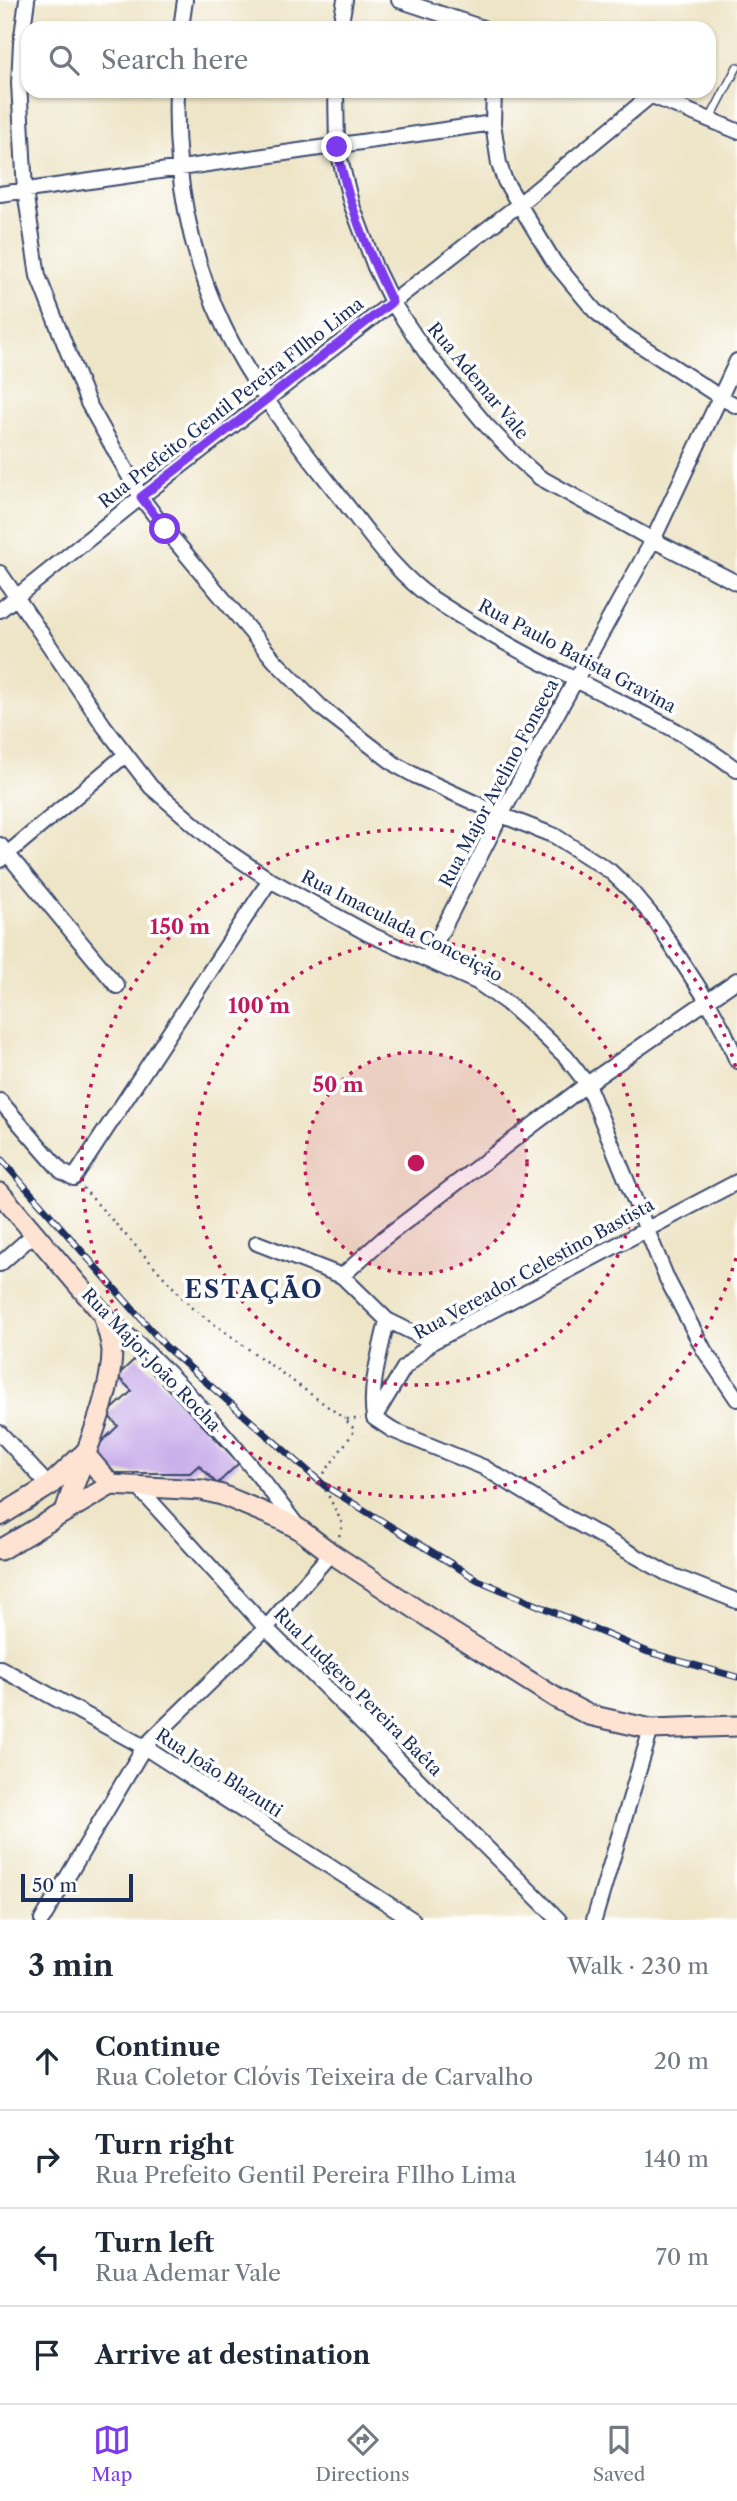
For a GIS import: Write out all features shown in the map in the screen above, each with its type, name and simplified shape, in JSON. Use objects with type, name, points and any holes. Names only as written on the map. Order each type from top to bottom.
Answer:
[{"type":"main road","name":"Rua Major João Rocha","points":[[0,1194],[103,1314]]},
{"type":"main road","points":[[65,1512],[103,1402],[109,1376],[112,1350],[103,1314]]},
{"type":"main road","points":[[0,1550],[111,1485],[84,1453]]},
{"type":"main road","points":[[23,1536],[3,1514],[49,1486],[84,1453]]},
{"type":"main road","name":"Rua Major João Rocha","points":[[49,1486],[111,1485],[202,1490],[240,1502],[299,1529],[436,1623],[576,1709],[603,1719],[650,1728],[737,1726]]},
{"type":"street","points":[[24,21],[27,0]]},
{"type":"street","points":[[182,21],[185,0]]},
{"type":"street","points":[[341,21],[345,0]]},
{"type":"street","points":[[399,0],[462,21]]},
{"type":"street","points":[[21,43],[19,83],[24,191],[38,276],[91,410],[141,497],[275,662],[323,709],[396,765],[501,815],[555,836],[610,871],[653,917],[708,1002],[737,1061]]},
{"type":"street","name":"Rua Paulo Batista Gravina","points":[[177,98],[179,170],[189,224],[207,286],[224,328],[267,401],[404,575],[433,599],[576,681],[655,718],[714,752],[737,770]]},
{"type":"street","name":"Rua Ademar Vale","points":[[336,98],[337,147],[351,203],[375,267],[392,302],[426,354],[522,463],[562,491],[737,583]]},
{"type":"street","points":[[494,98],[493,123],[499,164],[505,181],[554,262],[596,311],[620,332],[737,406]]},
{"type":"street","name":"Rua Prefeito Gentil Pereira FIlho Lima","points":[[0,610],[141,497],[518,205],[639,98]]},
{"type":"street","points":[[657,98],[737,131]]},
{"type":"street","points":[[0,194],[493,123]]},
{"type":"street","name":"Rua Major Avelino Fonseca","points":[[427,960],[501,815],[653,540],[737,361]]},
{"type":"street","name":"Rua Imaculada Conceição","points":[[0,573],[125,755],[151,787],[218,845],[270,880],[369,933],[477,982],[507,1003],[566,1057],[587,1084],[681,1308],[704,1350],[736,1396]]},
{"type":"street","points":[[117,986],[3,853],[125,755]]},
{"type":"street","points":[[0,1101],[61,1171],[74,1178],[270,880]]},
{"type":"street","points":[[342,1276],[384,1238],[587,1084],[737,980]]},
{"type":"street","name":"Rua Vereador Celestino Bastista","points":[[374,1418],[404,1368],[432,1342],[737,1182]]},
{"type":"street","points":[[0,1264],[34,1234]]},
{"type":"street","points":[[257,1243],[342,1276],[387,1320],[432,1342]]},
{"type":"street","name":"Rua Major João Rocha","points":[[103,1314],[125,1331],[210,1419],[299,1529]]},
{"type":"street","points":[[387,1320],[373,1406],[374,1418],[392,1430],[483,1467],[666,1573],[737,1601]]},
{"type":"street","points":[[0,1433],[49,1486]]},
{"type":"street","name":"Rua Ludgero Pereira Baêta","points":[[137,1486],[266,1628],[559,1920]]},
{"type":"street","points":[[42,1920],[144,1747],[266,1628],[331,1553]]},
{"type":"street","name":"Rua João Blazutti","points":[[0,1668],[144,1747],[413,1920]]},
{"type":"street","points":[[594,1920],[650,1728]]},
{"type":"lane","points":[[710,120],[737,67]]},
{"type":"path","points":[[74,1178],[192,1308],[345,1419],[355,1430],[320,1479],[343,1525],[331,1553]]},
{"type":"path","points":[[345,1419],[374,1418]]},
{"type":"building","points":[[137,1357],[239,1463],[217,1484],[199,1465],[190,1473],[111,1473],[91,1452],[118,1426],[107,1414],[132,1391],[117,1376]]},
{"type":"railway","points":[[0,1158],[166,1347],[325,1486],[478,1580],[648,1652],[737,1677]]},
{"type":"district","name":"ESTAÇÃO","points":[[254,1290]]},
{"type":"route","points":[[165,529],[141,497],[392,302],[375,267],[351,203],[342,176],[337,147]]}]
